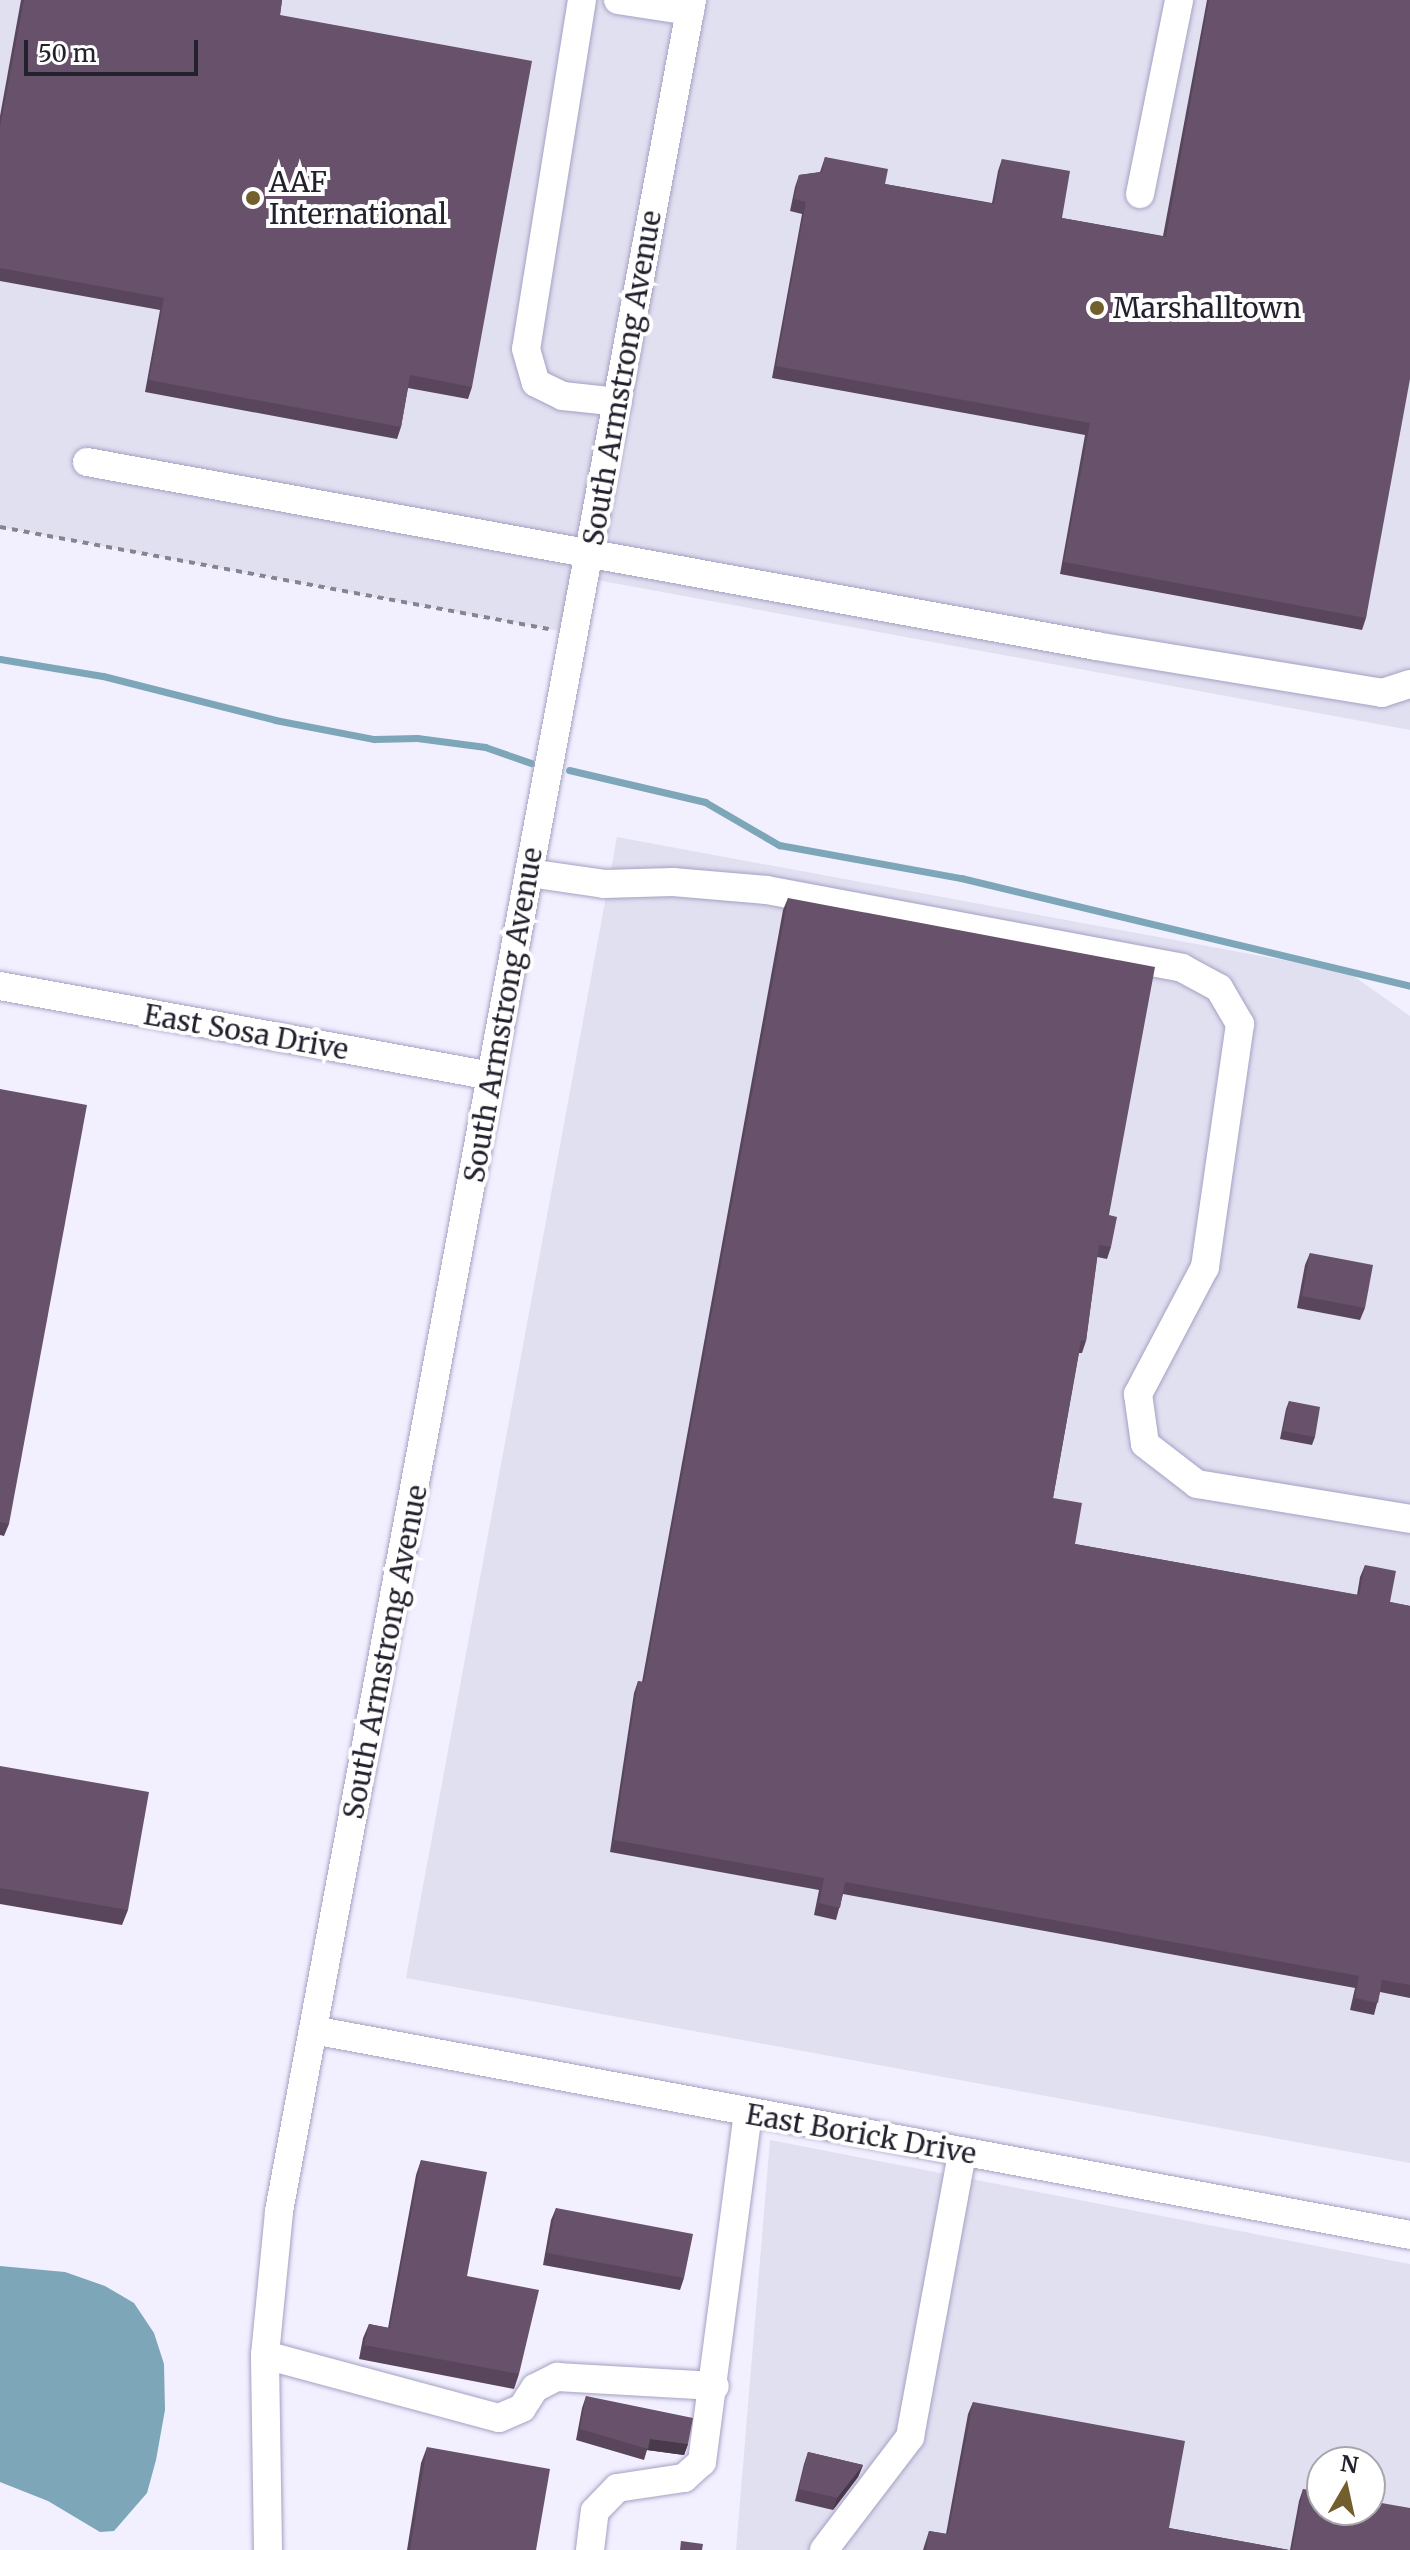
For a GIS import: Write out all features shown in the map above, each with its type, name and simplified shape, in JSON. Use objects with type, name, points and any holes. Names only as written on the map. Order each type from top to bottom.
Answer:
[{"type":"street","points":[[582,0],[526,349],[536,383],[563,396],[618,402]]},
{"type":"street","points":[[618,0],[691,5]]},
{"type":"street","points":[[1140,194],[1179,0]]},
{"type":"street","name":"South Armstrong Avenue","points":[[268,2550],[265,2355],[279,2211],[691,5]]},
{"type":"street","points":[[87,462],[589,557],[1382,693],[1410,684]]},
{"type":"street","points":[[529,873],[604,884],[673,882],[767,890],[1182,968],[1219,988],[1240,1024],[1205,1267],[1138,1394],[1145,1444],[1197,1484],[1410,1519]]},
{"type":"street","name":"East Sosa Drive","points":[[0,986],[492,1076]]},
{"type":"street","name":"East Borick Drive","points":[[313,2030],[1410,2235]]},
{"type":"street","points":[[590,2550],[595,2511],[617,2488],[684,2478],[702,2462],[715,2386],[748,2113]]},
{"type":"street","points":[[824,2550],[910,2437],[962,2153]]},
{"type":"street","points":[[265,2355],[499,2418],[522,2408],[535,2388],[557,2377],[715,2386]]},
{"type":"path","points":[[0,527],[575,634]]},
{"type":"shaded area","points":[[0,0],[1410,0],[1410,730],[586,578],[575,634],[0,527]]},
{"type":"shaded area","points":[[617,837],[1348,972],[1410,1016],[1410,2163],[406,1978]]},
{"type":"shaded area","points":[[770,2140],[1410,2264],[1410,2550],[736,2550]]},
{"type":"water","points":[[0,2266],[65,2272],[105,2286],[134,2303],[154,2333],[164,2364],[165,2410],[156,2460],[147,2493],[114,2531],[100,2532],[48,2501],[0,2482]]},
{"type":"building","name":"AAF International","points":[[24,0],[282,0],[280,15],[532,61],[472,387],[410,375],[401,427],[149,380],[164,298],[0,268],[0,127]]},
{"type":"building","name":"Marshalltown","points":[[1209,0],[1410,0],[1410,379],[1366,618],[1064,562],[1090,423],[776,366],[806,202],[794,199],[799,175],[822,172],[825,157],[888,169],[885,184],[994,204],[1002,159],[1070,171],[1062,218],[1166,237]]},
{"type":"building","points":[[788,898],[1155,967],[1109,1215],[1117,1217],[1111,1247],[1099,1245],[1086,1341],[1081,1340],[1053,1498],[1082,1503],[1075,1544],[1359,1595],[1365,1565],[1396,1571],[1390,1602],[1410,1606],[1410,1985],[1382,1980],[1378,2003],[1355,1998],[1359,1976],[845,1882],[840,1908],[819,1903],[824,1878],[614,1840],[638,1681],[644,1682]]},
{"type":"building","points":[[0,1089],[87,1105],[9,1524],[0,1522]]},
{"type":"building","points":[[1310,1253],[1373,1265],[1365,1308],[1302,1296]]},
{"type":"building","points":[[1289,1401],[1320,1407],[1315,1437],[1283,1431]]},
{"type":"building","points":[[0,1766],[149,1792],[128,1910],[0,1888]]},
{"type":"building","points":[[421,2160],[487,2172],[467,2276],[539,2290],[519,2374],[364,2345],[369,2324],[390,2328]]},
{"type":"building","points":[[556,2208],[693,2234],[684,2278],[547,2253]]},
{"type":"building","points":[[586,2396],[693,2418],[688,2444],[650,2439],[648,2449],[580,2429]]},
{"type":"building","points":[[973,2402],[1185,2441],[1169,2528],[1289,2550],[926,2550],[929,2531],[948,2534]]},
{"type":"building","points":[[427,2447],[550,2469],[536,2550],[410,2550]]},
{"type":"building","points":[[808,2452],[863,2465],[837,2498],[799,2489]]},
{"type":"building","points":[[1303,2489],[1306,2489],[1306,2526],[1386,2526],[1386,2504],[1410,2508],[1410,2550],[1292,2550]]},
{"type":"building","points":[[681,2541],[703,2544],[702,2550],[680,2550]]},
{"type":"waterway","points":[[0,659],[103,676],[275,720],[374,739],[417,738],[485,747],[531,763]]},
{"type":"waterway","points":[[569,770],[705,802],[779,845],[961,878],[1410,986]]},
{"type":"place","name":"AAF International","points":[[253,198]]},
{"type":"place","name":"Marshalltown","points":[[1097,308]]}]
